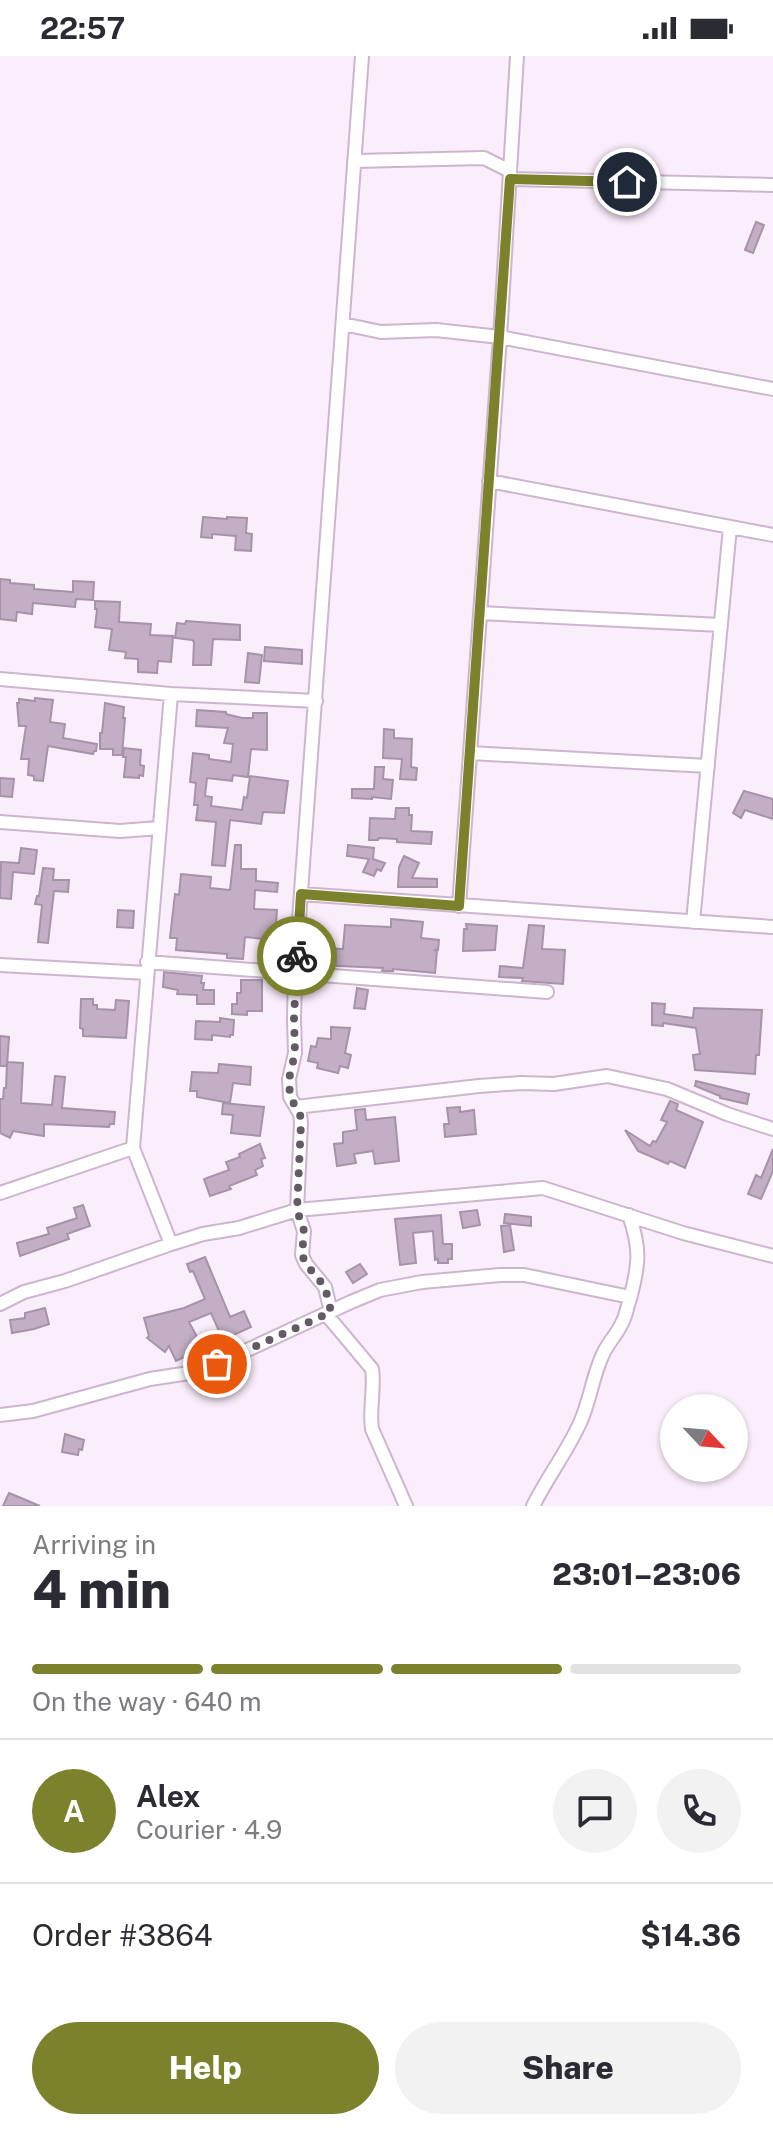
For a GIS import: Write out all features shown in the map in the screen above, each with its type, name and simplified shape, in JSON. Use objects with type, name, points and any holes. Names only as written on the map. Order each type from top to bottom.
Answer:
[{"type":"street","points":[[362,56],[295,974],[295,1053],[289,1079],[290,1097],[300,1114],[302,1134],[297,1210],[304,1231],[302,1255],[325,1287],[328,1313],[372,1369],[372,1429],[406,1506]]},
{"type":"street","points":[[459,906],[517,56]]},
{"type":"street","points":[[354,161],[484,158],[510,175],[773,185]]},
{"type":"street","points":[[343,324],[381,332],[436,330],[500,337],[773,389]]},
{"type":"street","points":[[489,481],[773,535]]},
{"type":"street","points":[[693,922],[730,527]]},
{"type":"street","points":[[480,613],[721,625]]},
{"type":"street","points":[[0,679],[171,694],[316,701]]},
{"type":"street","points":[[171,694],[133,1148],[171,1244]]},
{"type":"street","points":[[470,753],[708,766]]},
{"type":"street","points":[[0,822],[120,831],[159,828]]},
{"type":"street","points":[[301,894],[773,927]]},
{"type":"street","points":[[0,965],[295,974],[547,992]]},
{"type":"street","points":[[296,1107],[479,1086],[554,1084],[607,1076],[667,1089],[773,1129]]},
{"type":"street","points":[[0,1193],[133,1148]]},
{"type":"street","points":[[0,1304],[24,1292],[171,1244],[297,1210],[543,1188],[683,1233],[773,1256]]},
{"type":"street","points":[[533,1506],[581,1421],[601,1358],[622,1323],[637,1275],[637,1237],[629,1215]]},
{"type":"street","points":[[0,1415],[33,1411],[150,1379],[202,1371],[380,1290],[422,1282],[524,1275],[630,1297]]},
{"type":"building","points":[[756,222],[764,225],[753,253],[745,250]]},
{"type":"building","points":[[203,517],[247,518],[246,533],[252,534],[251,551],[235,550],[236,536],[212,534],[212,538],[201,537]]},
{"type":"building","points":[[0,579],[34,585],[34,589],[73,592],[73,581],[94,582],[93,600],[76,599],[75,607],[33,603],[32,614],[17,612],[16,621],[0,619]]},
{"type":"building","points":[[95,601],[120,602],[119,622],[151,624],[150,635],[173,636],[171,662],[158,661],[157,673],[138,672],[138,659],[125,658],[126,652],[109,650],[112,629],[95,627]]},
{"type":"building","points":[[186,621],[240,625],[240,640],[213,639],[211,665],[193,665],[194,642],[175,638],[177,623],[185,624]]},
{"type":"building","points":[[265,647],[302,650],[302,664],[264,661]]},
{"type":"building","points":[[248,653],[262,655],[259,683],[245,682]]},
{"type":"building","points":[[35,698],[53,700],[50,722],[65,724],[63,738],[97,744],[93,754],[48,746],[43,781],[34,780],[34,776],[28,775],[29,759],[21,759],[26,726],[19,726],[17,703],[19,699],[35,701]]},
{"type":"building","points":[[105,703],[124,707],[122,755],[113,755],[113,749],[100,749]]},
{"type":"building","points":[[197,710],[226,712],[242,718],[253,718],[253,713],[267,713],[267,750],[251,749],[248,777],[233,775],[232,781],[207,778],[205,796],[212,797],[211,806],[242,810],[250,776],[288,781],[284,813],[263,812],[261,824],[230,820],[225,866],[212,865],[216,822],[196,820],[196,783],[190,782],[193,753],[231,762],[233,744],[224,743],[228,728],[196,726]]},
{"type":"building","points":[[384,729],[394,730],[394,738],[412,739],[411,767],[417,768],[416,780],[400,779],[402,759],[383,758]]},
{"type":"building","points":[[124,748],[141,750],[143,776],[124,777]]},
{"type":"building","points":[[375,767],[384,767],[383,779],[393,780],[391,799],[352,798],[352,789],[374,789]]},
{"type":"building","points":[[0,778],[14,779],[12,797],[0,796]]},
{"type":"building","points":[[744,791],[773,799],[773,819],[745,810],[741,818],[733,813]]},
{"type":"building","points":[[396,808],[409,808],[411,831],[432,832],[431,844],[397,842],[397,839],[369,840],[370,818],[395,819]]},
{"type":"building","points":[[235,845],[241,845],[241,869],[256,869],[256,881],[278,883],[277,892],[255,890],[254,909],[277,910],[275,940],[245,937],[243,959],[227,958],[227,954],[176,950],[177,938],[170,938],[175,894],[179,895],[181,874],[211,877],[210,888],[230,890]]},
{"type":"building","points":[[348,845],[374,848],[373,859],[385,863],[381,871],[377,869],[374,876],[363,872],[369,859],[347,856]]},
{"type":"building","points":[[21,848],[37,850],[34,874],[13,872],[11,899],[0,898],[1,862],[19,863]]},
{"type":"building","points":[[404,856],[419,863],[412,878],[437,879],[437,887],[398,887],[399,867]]},
{"type":"building","points":[[43,868],[54,869],[53,880],[69,880],[68,892],[54,891],[48,943],[38,942],[42,905],[35,904]]},
{"type":"building","points":[[118,910],[134,911],[133,928],[117,927]]},
{"type":"building","points":[[391,919],[423,922],[421,938],[439,940],[438,950],[434,950],[437,951],[435,973],[319,965],[318,948],[343,949],[345,925],[391,927]]},
{"type":"building","points":[[466,924],[497,926],[495,950],[463,951]]},
{"type":"building","points":[[529,925],[544,926],[542,949],[565,950],[563,984],[499,977],[500,966],[523,968]]},
{"type":"building","points":[[164,972],[202,976],[203,990],[214,990],[214,1004],[197,1004],[197,995],[177,994],[178,990],[163,987]]},
{"type":"building","points":[[241,980],[262,980],[262,1011],[247,1011],[247,1015],[232,1014],[232,1004],[237,1004],[237,993],[241,993]]},
{"type":"building","points":[[357,988],[368,990],[365,1009],[354,1008]]},
{"type":"building","points":[[81,999],[93,999],[97,1009],[115,1010],[116,1000],[129,1001],[126,1038],[83,1036],[83,1029],[80,1028]]},
{"type":"building","points":[[652,1003],[665,1004],[664,1014],[693,1018],[694,1008],[762,1010],[755,1074],[695,1070],[693,1055],[700,1054],[696,1028],[663,1023],[663,1026],[652,1025]]},
{"type":"building","points":[[220,1018],[234,1020],[233,1035],[212,1035],[212,1040],[195,1039],[196,1021],[220,1022]]},
{"type":"building","points":[[331,1027],[350,1028],[345,1053],[351,1055],[348,1068],[340,1066],[338,1073],[317,1068],[318,1063],[308,1061],[311,1046],[316,1047],[318,1038],[331,1039]]},
{"type":"building","points":[[0,1036],[9,1037],[7,1066],[0,1066]]},
{"type":"building","points":[[7,1062],[23,1063],[21,1103],[52,1105],[55,1076],[65,1077],[62,1108],[115,1112],[114,1124],[109,1127],[44,1124],[44,1136],[13,1131],[10,1138],[0,1133],[0,1099],[3,1099],[6,1088]]},
{"type":"building","points":[[219,1064],[251,1067],[250,1085],[233,1083],[230,1103],[197,1097],[197,1091],[190,1091],[192,1072],[218,1073]]},
{"type":"building","points":[[696,1081],[749,1094],[747,1104],[720,1098],[695,1086]]},
{"type":"building","points":[[670,1101],[678,1104],[676,1110],[703,1122],[685,1168],[638,1151],[625,1130],[650,1146],[653,1141],[656,1142],[667,1122],[661,1120]]},
{"type":"building","points":[[223,1103],[264,1107],[260,1136],[231,1133],[233,1115],[222,1114]]},
{"type":"building","points":[[460,1107],[460,1112],[474,1110],[476,1134],[445,1137],[444,1124],[449,1124],[447,1108]]},
{"type":"building","points":[[365,1109],[366,1120],[395,1117],[399,1161],[375,1164],[373,1151],[354,1154],[356,1163],[337,1166],[334,1144],[343,1143],[343,1132],[357,1130],[355,1110]]},
{"type":"building","points":[[260,1144],[265,1158],[261,1159],[263,1166],[255,1170],[257,1175],[210,1196],[204,1179],[229,1170],[226,1162]]},
{"type":"building","points":[[773,1149],[773,1171],[761,1199],[748,1194],[756,1175],[761,1178]]},
{"type":"building","points":[[83,1205],[90,1226],[67,1234],[69,1239],[20,1256],[17,1243],[49,1234],[47,1228],[77,1218],[74,1208]]},
{"type":"building","points":[[477,1210],[480,1225],[463,1228],[460,1212]]},
{"type":"building","points":[[505,1214],[531,1217],[531,1226],[504,1223]]},
{"type":"building","points":[[441,1215],[443,1244],[452,1244],[452,1259],[448,1259],[448,1263],[435,1260],[433,1231],[413,1233],[416,1263],[400,1265],[395,1219]]},
{"type":"building","points":[[510,1225],[514,1250],[504,1252],[501,1226]]},
{"type":"building","points":[[205,1257],[230,1317],[244,1311],[251,1327],[223,1340],[211,1313],[189,1322],[203,1348],[176,1361],[169,1346],[165,1352],[147,1338],[144,1318],[205,1299],[187,1264]]},
{"type":"building","points":[[360,1264],[367,1274],[353,1283],[346,1272]]},
{"type":"building","points":[[45,1308],[49,1324],[12,1333],[10,1320],[25,1318],[25,1313]]},
{"type":"building","points":[[65,1434],[84,1440],[78,1455],[62,1452]]},
{"type":"building","points":[[9,1493],[40,1506],[3,1506]]},
{"type":"way so far","points":[[217,1364],[331,1312],[325,1287],[302,1255],[304,1231],[297,1210],[302,1134],[300,1114],[290,1097],[289,1079],[295,1053],[297,956]]},
{"type":"route","points":[[297,956],[301,894],[459,906],[510,179],[627,182]]}]
